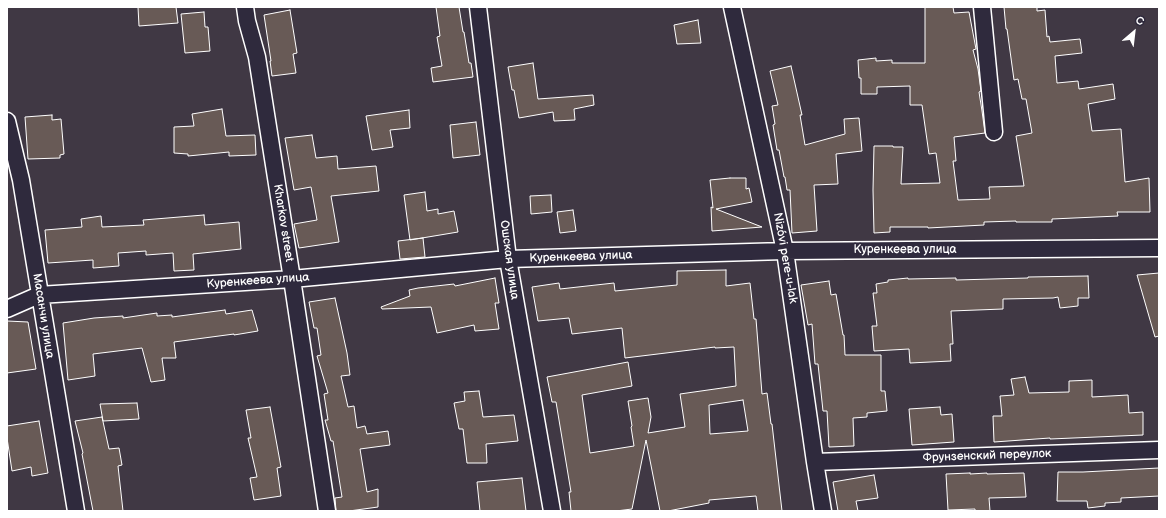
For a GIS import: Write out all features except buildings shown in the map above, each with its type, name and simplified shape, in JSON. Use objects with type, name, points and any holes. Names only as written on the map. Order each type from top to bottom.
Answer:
[{"type":"street","name":"Kharkov street","points":[[245,7],[247,21],[257,56],[327,511]]},
{"type":"street","name":"Ошская улица","points":[[478,7],[508,259],[552,511]]},
{"type":"street","name":"Nizóvi pere-u-lak","points":[[732,7],[785,251],[823,511]]},
{"type":"street","points":[[982,7],[994,132]]},
{"type":"street","name":"Масанчи улица","points":[[7,121],[21,180],[76,511]]},
{"type":"street","name":"Куренкеева улица","points":[[7,308],[39,295],[292,279],[508,259],[785,251],[1159,248]]},
{"type":"street","name":"Фрунзенский переулок","points":[[815,462],[1159,450]]}]
